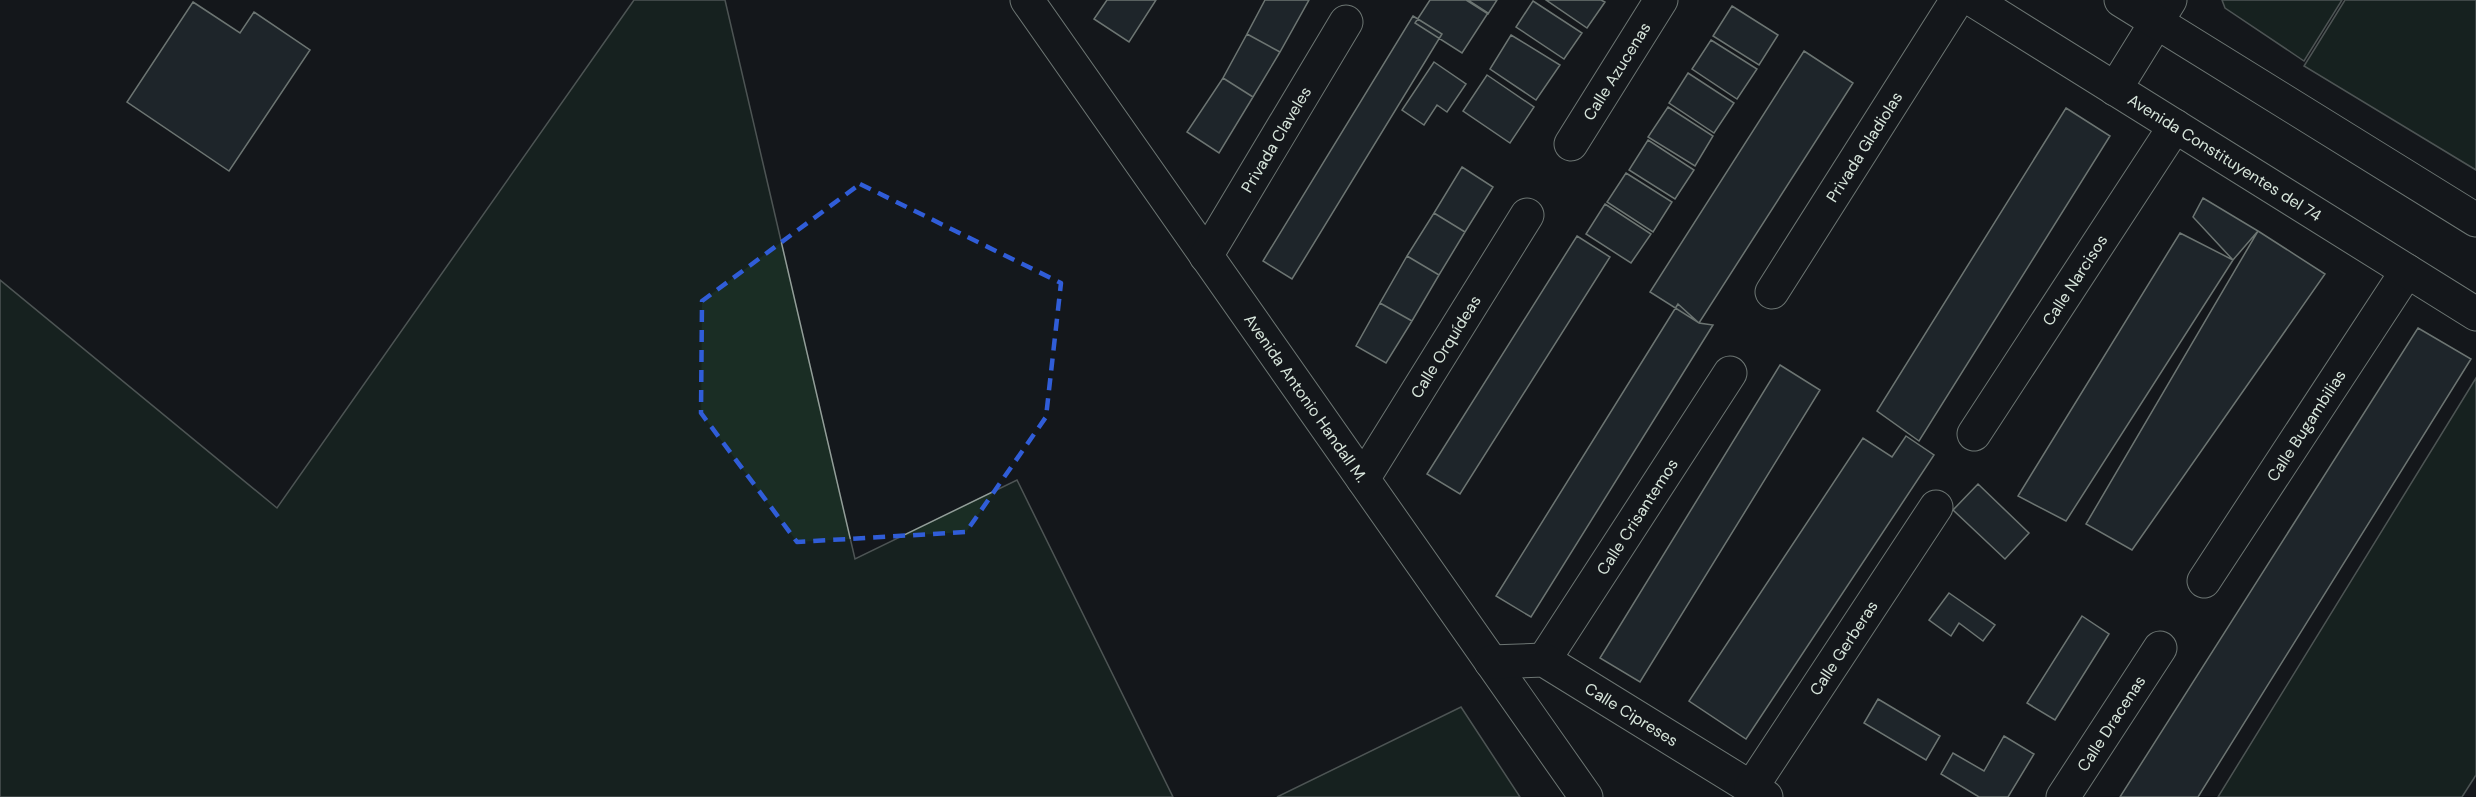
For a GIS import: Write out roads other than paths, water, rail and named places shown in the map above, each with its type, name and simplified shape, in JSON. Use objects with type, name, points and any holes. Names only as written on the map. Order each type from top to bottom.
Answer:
[{"type":"street","name":"Calle Azucenas","points":[[1572,144],[1661,0]]},
{"type":"street","name":"Privada Gladiolas","points":[[1772,291],[1957,0]]},
{"type":"street","name":"Avenida Constituyentes del 74","points":[[1973,0],[2476,314]]},
{"type":"street","points":[[2121,0],[2163,11],[2476,219]]},
{"type":"street","name":"Avenida Antonio Handall M.","points":[[1037,5],[1206,256],[1586,797]]},
{"type":"street","points":[[2115,89],[2163,11]]},
{"type":"street","name":"Privada Claveles","points":[[1206,256],[1346,22]]},
{"type":"street","name":"Calle Narcisos","points":[[1974,435],[2175,126]]},
{"type":"street","name":"Calle Orquídeas","points":[[1363,479],[1527,215]]},
{"type":"street","name":"Calle Bugambilias","points":[[2204,581],[2407,271]]},
{"type":"street","name":"Calle Crisantemos","points":[[1544,660],[1730,373]]},
{"type":"street","name":"Calle Gerberas","points":[[1759,793],[1936,507]]},
{"type":"street","name":"Calle Dracenas","points":[[2063,797],[2160,648]]},
{"type":"street","points":[[1491,662],[1544,660]]},
{"type":"street","name":"Calle Cipreses","points":[[1544,660],[1759,793]]}]
